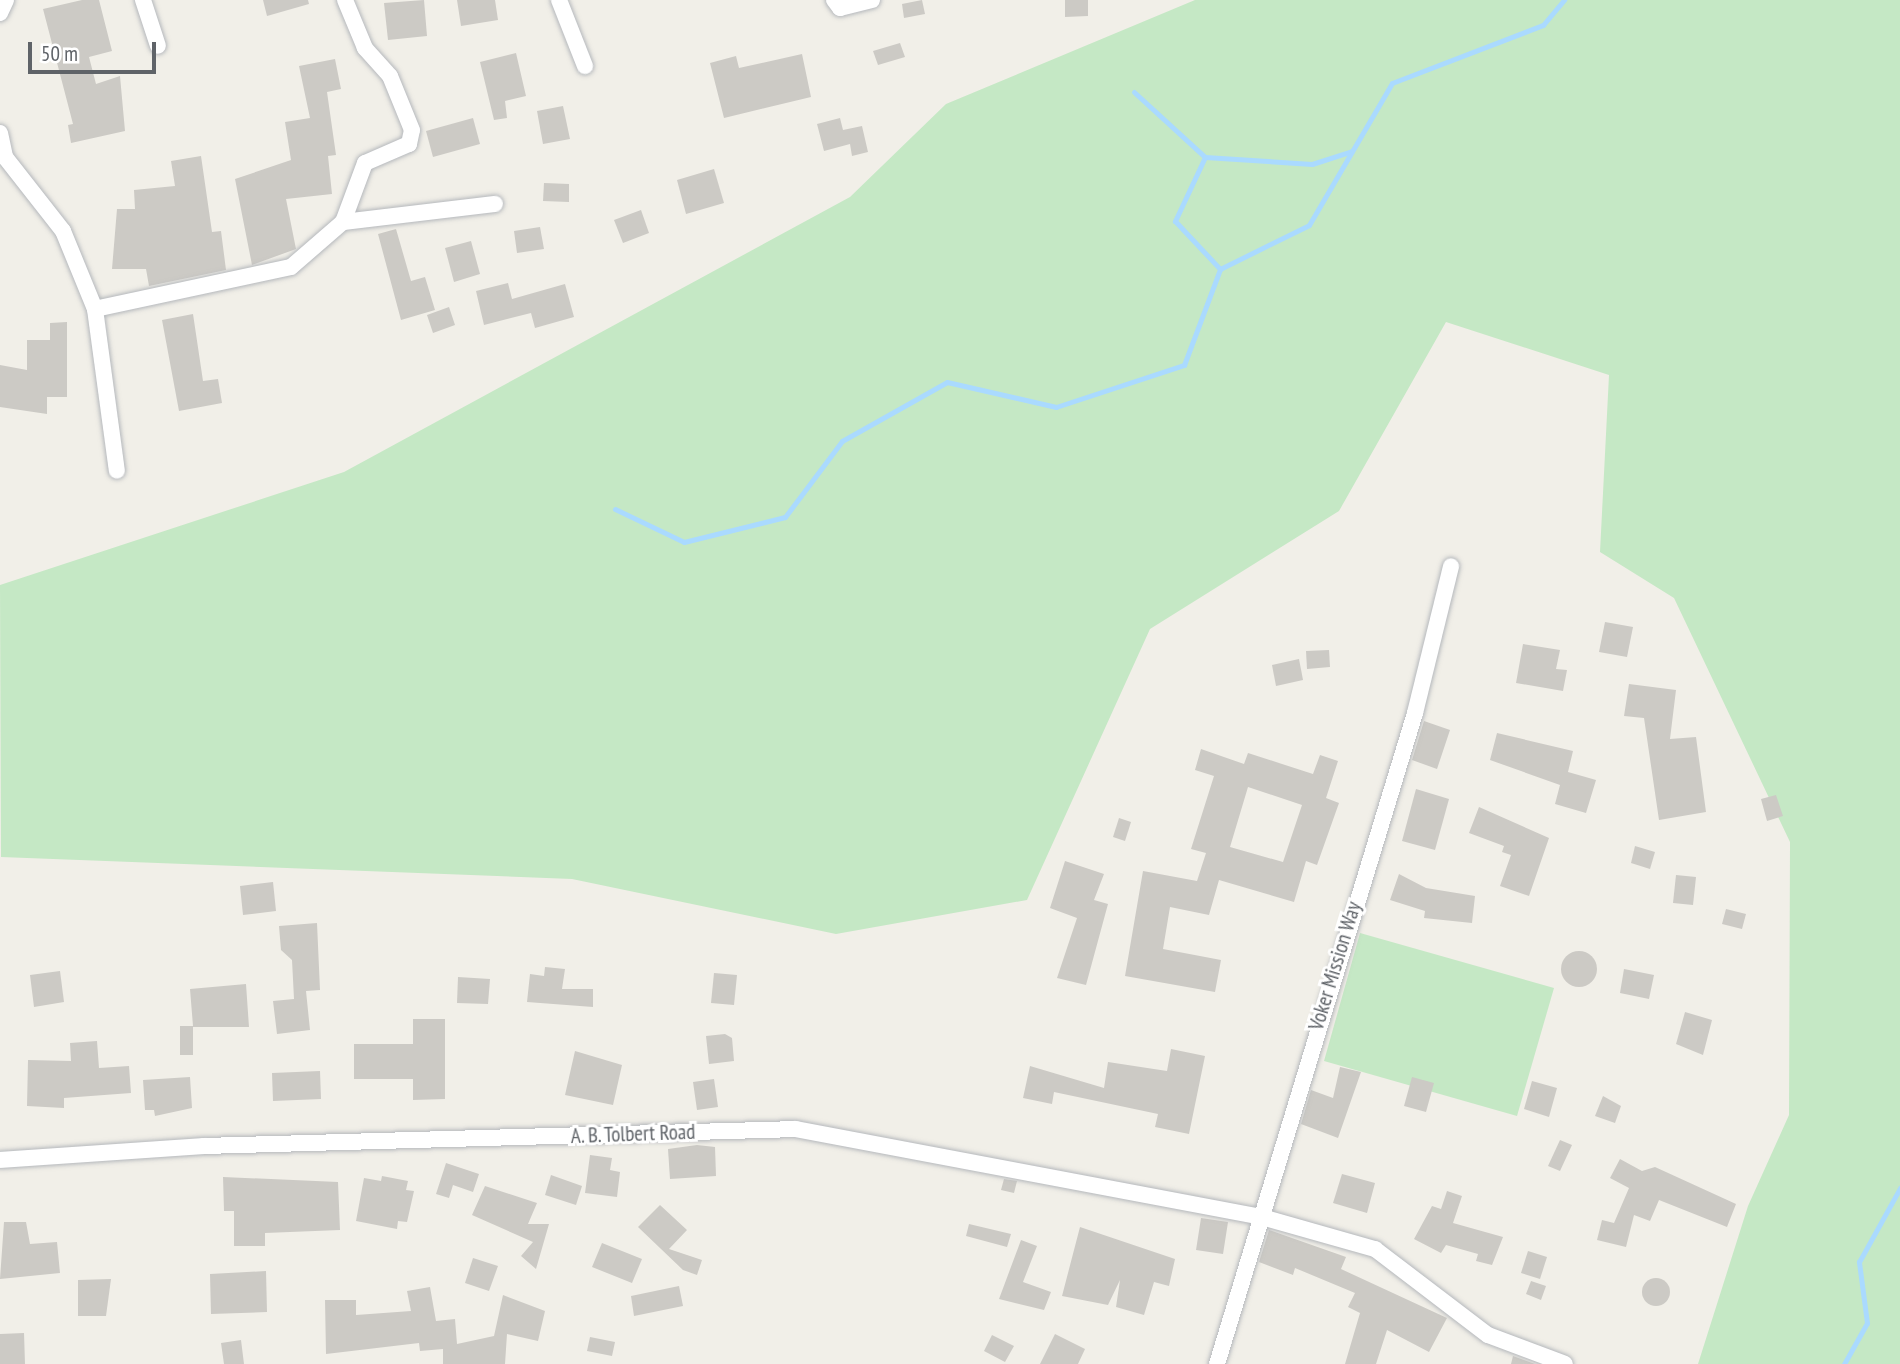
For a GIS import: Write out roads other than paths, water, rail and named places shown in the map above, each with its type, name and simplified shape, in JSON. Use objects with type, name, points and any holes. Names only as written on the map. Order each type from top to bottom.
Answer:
[{"type":"street","points":[[0,13],[6,0]]},
{"type":"street","points":[[143,0],[158,46]]},
{"type":"street","points":[[95,309],[291,267],[343,222],[365,163],[409,144],[412,131],[390,76],[365,48],[345,0]]},
{"type":"street","points":[[559,0],[585,66]]},
{"type":"street","points":[[834,0],[840,8],[872,0]]},
{"type":"street","points":[[0,133],[5,157],[63,231],[95,309],[117,471]]},
{"type":"street","points":[[343,222],[495,204]]},
{"type":"street","name":"Voker Mission Way","points":[[1217,1364],[1258,1216],[1415,713],[1451,566]]},
{"type":"street","name":"A. B. Tolbert Road","points":[[0,1160],[446,1138],[796,1129],[891,1143],[1258,1216],[1375,1250],[1488,1335],[1565,1364]]},
{"type":"waterway","points":[[615,509],[684,542],[785,517],[842,441],[947,382],[1056,407],[1184,365],[1220,269],[1309,225],[1392,83],[1543,25],[1564,0]]},
{"type":"waterway","points":[[1134,92],[1205,157],[1312,164],[1352,151]]},
{"type":"waterway","points":[[1205,157],[1175,221],[1220,269]]},
{"type":"waterway","points":[[1844,1364],[1867,1323],[1859,1262],[1900,1188]]}]
